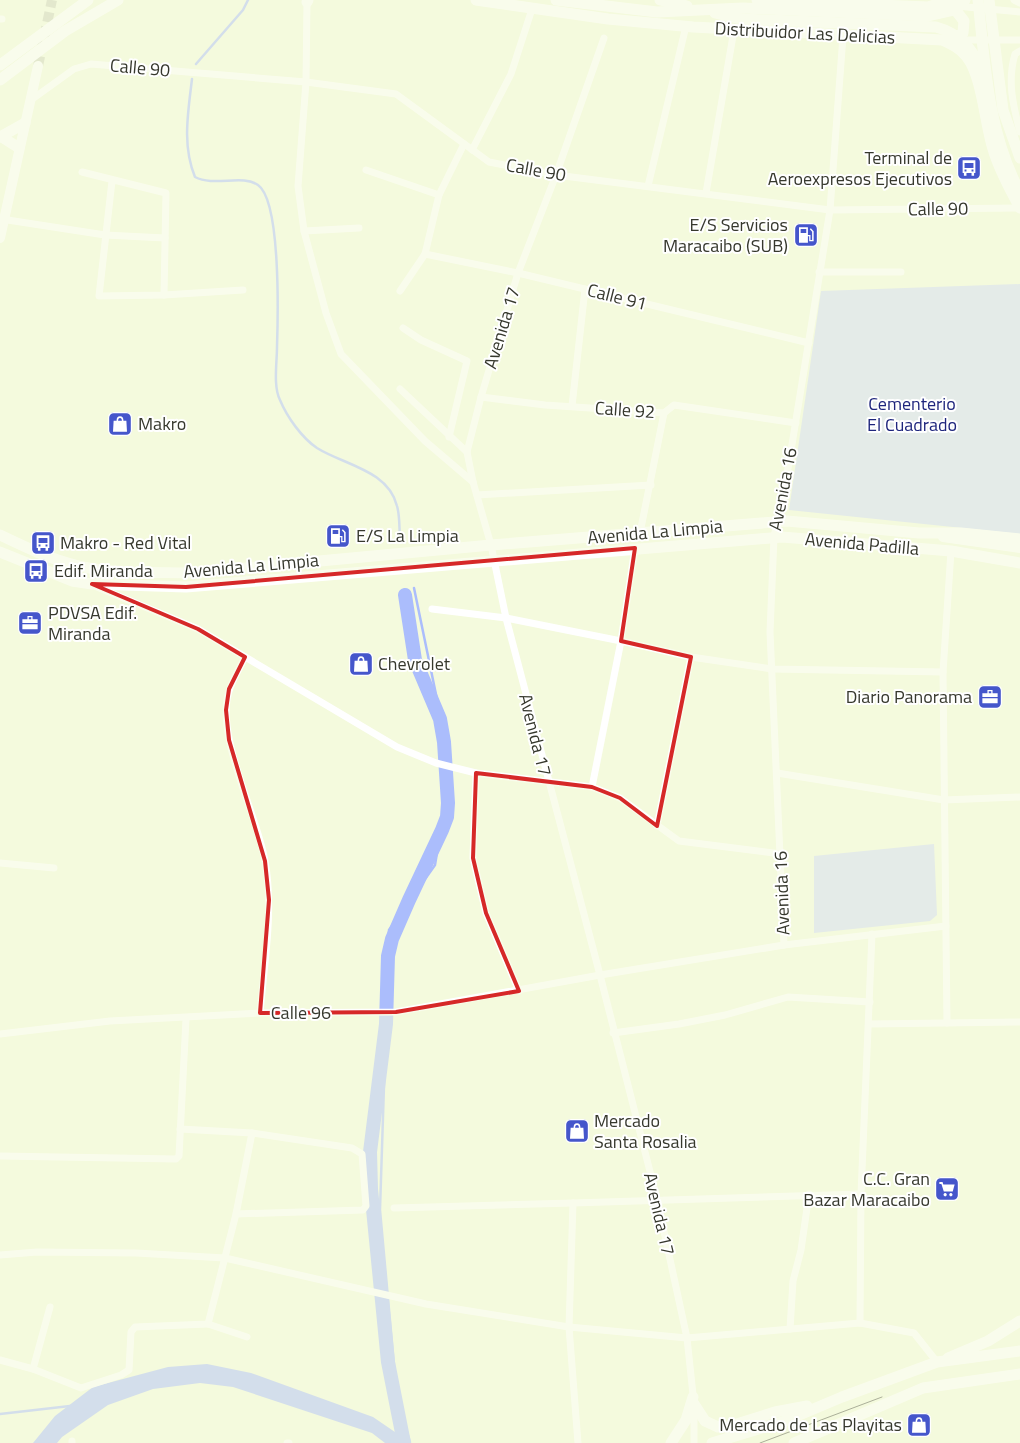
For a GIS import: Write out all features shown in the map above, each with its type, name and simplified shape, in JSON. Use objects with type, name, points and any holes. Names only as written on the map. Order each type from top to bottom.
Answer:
[{"type":"main road","points":[[0,65],[88,0]]},
{"type":"main road","points":[[0,80],[65,31],[118,0]]},
{"type":"main road","name":"Distribuidor Las Delicias","points":[[476,0],[686,26],[942,40],[959,48],[968,58],[977,76],[993,150],[1020,208]]},
{"type":"main road","points":[[556,0],[657,12],[743,8],[928,16],[950,11],[965,0]]},
{"type":"main road","points":[[660,0],[741,19],[936,27],[949,30],[965,42],[974,52],[986,76]]},
{"type":"main road","name":"Distribuidor Las Delicias","points":[[756,0],[928,7],[950,0]]},
{"type":"main road","points":[[978,0],[991,110],[1000,142],[1020,192]]},
{"type":"main road","points":[[989,0],[1004,110],[1020,158]]},
{"type":"main road","points":[[939,5],[957,12],[964,21],[964,27],[960,36],[942,40]]},
{"type":"main road","points":[[19,148],[1,137],[26,123]]},
{"type":"main road","name":"Avenida La Limpia","points":[[0,535],[29,549],[80,566],[147,572],[191,573],[491,545],[778,522]]},
{"type":"main road","name":"Avenida Padilla","points":[[778,522],[919,533],[961,533],[1020,539]]},
{"type":"main road","name":"Avenida La Limpia","points":[[0,552],[72,581],[92,584],[186,587],[774,537]]},
{"type":"main road","name":"Avenida Padilla","points":[[774,537],[951,552],[1020,563]]},
{"type":"main road","points":[[712,1443],[785,1421],[937,1362],[988,1341],[1020,1321]]},
{"type":"main road","points":[[937,1362],[1020,1351]]},
{"type":"main road","points":[[794,1443],[923,1388],[1020,1374]]},
{"type":"main road","points":[[693,1400],[705,1421],[718,1427],[727,1428],[775,1412],[826,1404]]},
{"type":"main road","points":[[671,1443],[681,1432],[693,1400]]},
{"type":"street","points":[[1014,0],[1020,3]]},
{"type":"street","points":[[307,1],[306,82],[298,186],[304,231],[326,312],[341,354],[426,441],[473,482]]},
{"type":"street","points":[[939,5],[1020,12]]},
{"type":"street","points":[[472,150],[511,74],[532,8]]},
{"type":"street","points":[[648,186],[686,26]]},
{"type":"street","points":[[706,193],[734,30]]},
{"type":"street","name":"Avenida 16","points":[[784,945],[770,632],[774,537],[796,423],[830,210],[843,36]]},
{"type":"street","name":"Avenida 17","points":[[604,38],[556,175],[518,273],[481,397],[467,452],[473,482],[491,545],[506,618],[657,1199],[687,1338],[693,1400],[694,1443]]},
{"type":"street","points":[[942,40],[1020,40]]},
{"type":"street","points":[[1020,51],[1015,54],[1010,68],[1010,83],[1020,132]]},
{"type":"street","name":"Calle 90","points":[[30,100],[74,69],[91,64],[306,82],[396,94],[489,162],[556,175],[830,210],[1020,208]]},
{"type":"street","points":[[0,238],[38,66]]},
{"type":"street","points":[[400,291],[425,254],[439,195],[464,144]]},
{"type":"street","points":[[366,170],[439,195]]},
{"type":"street","points":[[82,172],[166,193],[164,295]]},
{"type":"street","points":[[112,181],[99,296],[164,295],[243,290]]},
{"type":"street","points":[[3,220],[105,235],[164,238]]},
{"type":"street","points":[[304,231],[359,228]]},
{"type":"street","name":"Calle 91","points":[[425,254],[518,273],[809,343]]},
{"type":"street","points":[[819,272],[901,272]]},
{"type":"street","points":[[572,406],[586,289]]},
{"type":"street","points":[[403,328],[421,340],[467,361],[449,437]]},
{"type":"street","points":[[400,389],[467,452]]},
{"type":"street","name":"Calle 92","points":[[481,397],[664,414],[674,405],[796,423]]},
{"type":"street","points":[[640,533],[664,414]]},
{"type":"street","points":[[477,495],[651,485]]},
{"type":"street","points":[[919,533],[1020,558]]},
{"type":"street","points":[[592,787],[621,641],[634,548]]},
{"type":"street","points":[[947,1023],[942,672],[951,552],[984,548],[1020,548]]},
{"type":"street","points":[[92,584],[198,629],[397,747],[436,763],[476,774],[592,787],[620,798],[679,841],[781,854]]},
{"type":"street","points":[[432,609],[506,618],[621,641],[691,658],[772,669],[942,672]]},
{"type":"street","points":[[245,657],[229,689],[226,710],[230,740],[265,860],[269,900],[260,1014]]},
{"type":"street","points":[[657,826],[691,658]]},
{"type":"street","points":[[777,772],[944,800],[1020,797]]},
{"type":"street","points":[[476,774],[473,858],[486,913],[519,991]]},
{"type":"street","points":[[0,863],[54,868]]},
{"type":"street","name":"Calle 96","points":[[0,1034],[110,1022],[260,1014],[396,1012],[600,975],[784,945],[946,926]]},
{"type":"street","points":[[860,1323],[862,1194],[872,934]]},
{"type":"street","points":[[613,1033],[707,1019],[788,997],[870,1002]]},
{"type":"street","points":[[0,1156],[172,1160],[179,1156],[186,1019]]},
{"type":"street","points":[[869,1024],[1020,1022]]},
{"type":"street","points":[[180,1129],[252,1133],[352,1148],[362,1154],[366,1206],[363,1210],[354,1212],[236,1214]]},
{"type":"street","points":[[208,1324],[236,1214],[252,1133]]},
{"type":"street","points":[[394,1208],[809,1194],[862,1194]]},
{"type":"street","points":[[790,1329],[793,1281],[802,1250],[809,1194]]},
{"type":"street","points":[[573,1203],[569,1327],[578,1443]]},
{"type":"street","points":[[0,1255],[37,1252],[126,1253],[225,1258],[394,1298],[569,1327],[687,1338],[860,1323],[914,1333],[937,1362]]},
{"type":"street","points":[[33,1369],[50,1307]]},
{"type":"street","points":[[0,1360],[33,1369],[81,1388],[120,1375],[129,1370],[131,1332],[135,1327],[208,1324],[247,1337]]},
{"type":"highlighted area","points":[[635,548],[621,641],[691,657],[657,826],[620,798],[592,787],[476,773],[473,858],[486,913],[519,991],[396,1012],[260,1013],[269,900],[265,861],[229,740],[226,710],[229,689],[245,657],[198,629],[92,584],[186,587]]},
{"type":"green space","name":"Cementerio El Cuadrado","points":[[1020,284],[1020,534],[789,510],[821,291]]},
{"type":"green space","points":[[934,844],[937,915],[930,921],[814,933],[814,856]]},
{"type":"water","points":[[207,1364],[251,1373],[373,1417],[411,1443],[385,1443],[372,1433],[233,1387],[200,1383],[153,1389],[108,1405],[62,1437],[57,1443],[33,1443],[55,1416],[93,1387],[168,1367]]},
{"type":"waterway","points":[[196,64],[243,10],[248,0]]},
{"type":"waterway","points":[[192,79],[187,141],[188,153],[195,177],[211,181],[236,180],[252,182],[258,185],[265,195],[271,213],[276,261],[278,311],[276,381],[280,400],[296,427],[311,444],[375,476],[384,484],[392,494],[397,506],[400,537]]},
{"type":"waterway","points":[[410,1442],[397,1398],[380,1210],[389,930],[435,865],[451,767],[414,588]]},
{"type":"waterway","points":[[404,1443],[388,1362],[371,1189],[370,1152],[386,1024],[388,956],[392,939],[442,830],[447,817],[448,803],[444,742],[440,719],[415,660],[405,595]]},
{"type":"waterway","points":[[0,1414],[70,1406]]},
{"type":"tunnel","points":[[38,66],[52,0]]},
{"type":"tram line","points":[[760,1443],[882,1397]]},
{"type":"place","name":"Terminal de Aeroexpresos Ejecutivos","points":[[969,168]]},
{"type":"place","name":"E/S Servicios Maracaibo (SUB)","points":[[806,235]]},
{"type":"place","name":"Makro","points":[[120,424]]},
{"type":"place","name":"E/S La Limpia","points":[[338,536]]},
{"type":"place","name":"Makro - Red Vital","points":[[43,543]]},
{"type":"place","name":"Edif. Miranda","points":[[36,571]]},
{"type":"place","name":"PDVSA Edif. Miranda","points":[[30,623]]},
{"type":"place","name":"Chevrolet","points":[[361,664]]},
{"type":"place","name":"Diario Panorama","points":[[990,697]]},
{"type":"place","name":"Mercado Santa Rosalia","points":[[577,1131]]},
{"type":"place","name":"C.C. Gran Bazar Maracaibo","points":[[947,1189]]},
{"type":"place","name":"Mercado de Las Playitas","points":[[919,1425]]}]
